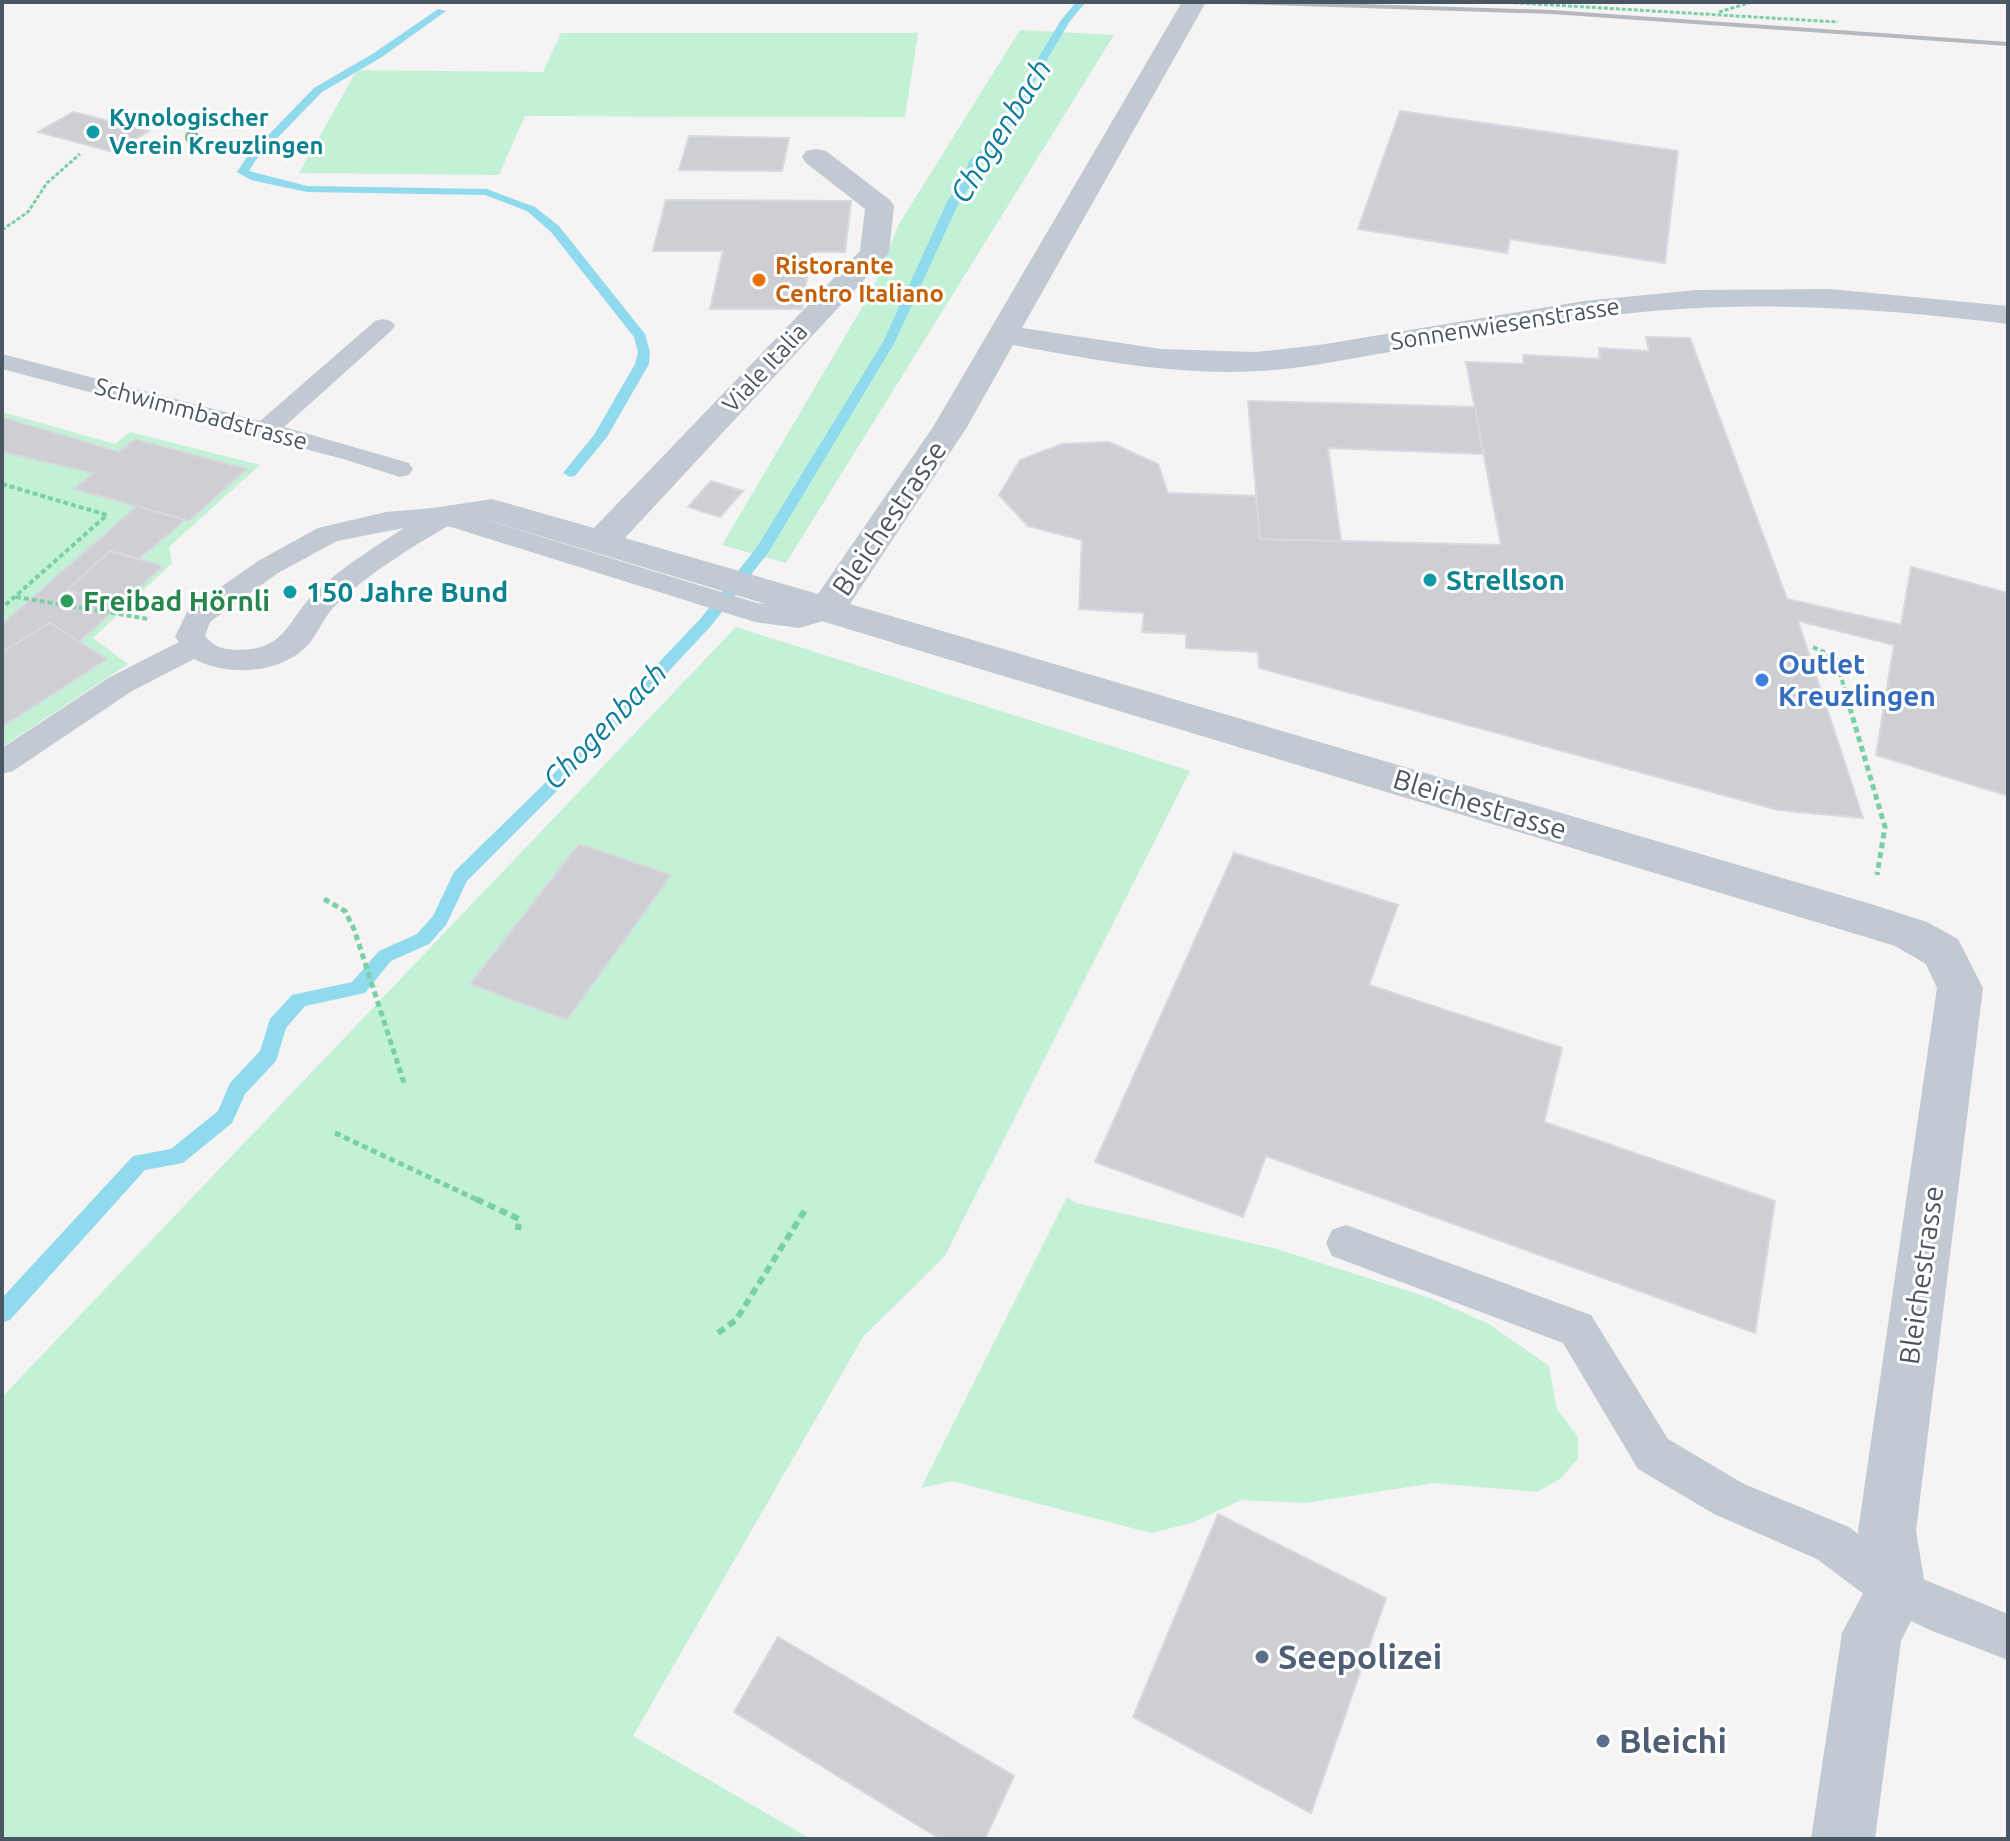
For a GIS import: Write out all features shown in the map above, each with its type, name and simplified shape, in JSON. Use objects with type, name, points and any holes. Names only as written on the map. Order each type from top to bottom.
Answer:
[{"type":"street","name":"Bleichestrasse","points":[[1194,2],[950,427],[827,610],[1871,921],[1911,934],[1942,952],[1960,988],[1887,1531],[1897,1591]]},
{"type":"street","name":"Viale Italia","points":[[601,542],[874,253],[880,206],[816,157]]},
{"type":"street","name":"Sonnenwiesenstrasse","points":[[1004,334],[1160,360],[1221,363],[1260,362],[1330,353],[1587,309],[1719,297],[1785,295],[1863,299],[2008,315]]},
{"type":"street","points":[[445,516],[492,510],[601,542],[704,585],[764,603],[827,610]]},
{"type":"street","points":[[1843,1839],[1872,1633],[1897,1591]]},
{"type":"lane","points":[[265,430],[383,326]]},
{"type":"lane","name":"Schwimmbadstrasse","points":[[2,361],[400,469]]},
{"type":"lane","points":[[2,763],[193,637],[198,617],[268,567],[328,534],[386,521],[445,516],[704,585]]},
{"type":"lane","points":[[193,637],[207,655],[225,659],[254,658],[281,651],[296,641],[328,597],[401,543],[445,516]]},
{"type":"lane","points":[[1346,1243],[1577,1329],[1653,1454],[1729,1499],[1833,1543],[1897,1591],[1946,1614],[2008,1637]]},
{"type":"path","points":[[1502,2],[1838,22]]},
{"type":"path","points":[[1715,13],[1752,2]]},
{"type":"path","points":[[2,230],[28,212],[47,183],[80,154]]},
{"type":"path","points":[[2,484],[107,515],[2,608]]},
{"type":"path","points":[[15,597],[193,637]]},
{"type":"path","points":[[1813,647],[1835,657],[1885,827],[1875,882]]},
{"type":"path","points":[[324,899],[345,911],[354,929],[405,1086]]},
{"type":"path","points":[[335,1133],[519,1219],[518,1230]]},
{"type":"path","points":[[718,1333],[736,1320],[807,1207]]},
{"type":"green space","points":[[1020,30],[1114,35],[786,563],[722,545],[873,289],[899,224]]},
{"type":"green space","points":[[561,33],[918,33],[905,117],[525,116],[499,175],[299,173],[357,70],[543,72]]},
{"type":"green space","name":"Freibad Hörnli","points":[[2,412],[115,444],[130,432],[260,465],[169,547],[172,563],[93,638],[128,664],[2,747]]},
{"type":"green space","points":[[736,627],[1190,771],[945,1256],[863,1337],[633,1736],[811,1839],[2,1839],[2,1397]]},
{"type":"green space","points":[[1067,1197],[1076,1203],[1277,1249],[1430,1298],[1489,1324],[1549,1366],[1557,1409],[1578,1437],[1578,1459],[1560,1479],[1537,1492],[1434,1483],[1306,1503],[1241,1500],[1192,1523],[1151,1533],[952,1481],[921,1488]]},
{"type":"building","points":[[1400,111],[1678,151],[1665,263],[1510,239],[1507,253],[1358,229]]},
{"type":"building","name":"Kynologischer Verein Kreuzlingen","points":[[73,112],[149,131],[113,152],[38,132]]},
{"type":"building","points":[[689,136],[789,138],[782,171],[679,170]]},
{"type":"building","points":[[666,200],[851,201],[845,252],[811,252],[802,309],[710,309],[723,251],[653,251]]},
{"type":"building","name":"Strellson","points":[[1646,337],[1690,338],[1787,599],[1901,625],[1911,567],[2008,593],[2008,796],[1876,755],[1894,645],[1798,621],[1863,818],[1778,810],[1259,668],[1258,652],[1186,648],[1186,634],[1142,632],[1144,613],[1079,609],[1082,540],[1028,526],[999,495],[1020,460],[1062,444],[1109,442],[1158,464],[1168,493],[1256,496],[1260,539],[1501,545],[1466,362],[1524,364],[1523,355],[1600,359],[1599,348],[1649,351]]},
{"type":"building","points":[[1248,401],[1475,407],[1483,454],[1328,448],[1341,541],[1260,539]]},
{"type":"building","points":[[2,417],[119,452],[135,439],[247,469],[189,521],[74,489],[93,473],[2,452]]},
{"type":"building","points":[[711,481],[743,491],[720,517],[688,507]]},
{"type":"building","points":[[137,506],[185,520],[139,559],[110,551],[67,590],[120,605],[79,642],[50,623],[2,652],[2,624]]},
{"type":"building","points":[[110,551],[163,566],[120,605],[67,590]]},
{"type":"building","points":[[50,623],[107,659],[2,727],[2,652]]},
{"type":"building","points":[[579,844],[671,875],[567,1020],[470,984]]},
{"type":"building","points":[[1234,853],[1398,905],[1369,985],[1562,1048],[1544,1122],[1775,1201],[1755,1333],[1266,1156],[1243,1217],[1095,1162]]},
{"type":"building","name":"Seepolizei","points":[[1218,1514],[1386,1598],[1311,1813],[1133,1717]]},
{"type":"building","points":[[778,1637],[1014,1776],[985,1839],[940,1839],[734,1712]]},
{"type":"waterway","name":"Chogenbach","points":[[2,1313],[140,1162],[176,1157],[225,1117],[237,1089],[269,1055],[277,1025],[299,1000],[358,988],[385,956],[423,939],[440,920],[460,877],[548,790],[706,622],[763,550],[889,342],[954,200],[969,180],[973,163],[992,146],[1017,110],[1027,85],[1066,20],[1081,2]]},
{"type":"waterway","points":[[441,11],[378,55],[318,90],[251,159],[243,172],[255,178],[307,189],[487,192],[531,209],[555,229],[640,337],[644,352],[642,364],[600,437],[570,473]]},
{"type":"railway","points":[[1237,2],[1552,12],[2008,44]]},
{"type":"place","name":"Kynologischer Verein Kreuzlingen","points":[[93,132]]},
{"type":"place","name":"Ristorante Centro Italiano","points":[[759,280]]},
{"type":"place","name":"Strellson","points":[[1430,580]]},
{"type":"place","name":"150 Jahre Bund","points":[[290,592]]},
{"type":"place","name":"Freibad Hörnli","points":[[67,601]]},
{"type":"place","name":"Outlet Kreuzlingen","points":[[1762,680]]},
{"type":"place","name":"Seepolizei","points":[[1262,1657]]},
{"type":"place","name":"Bleichi","points":[[1603,1741]]}]
